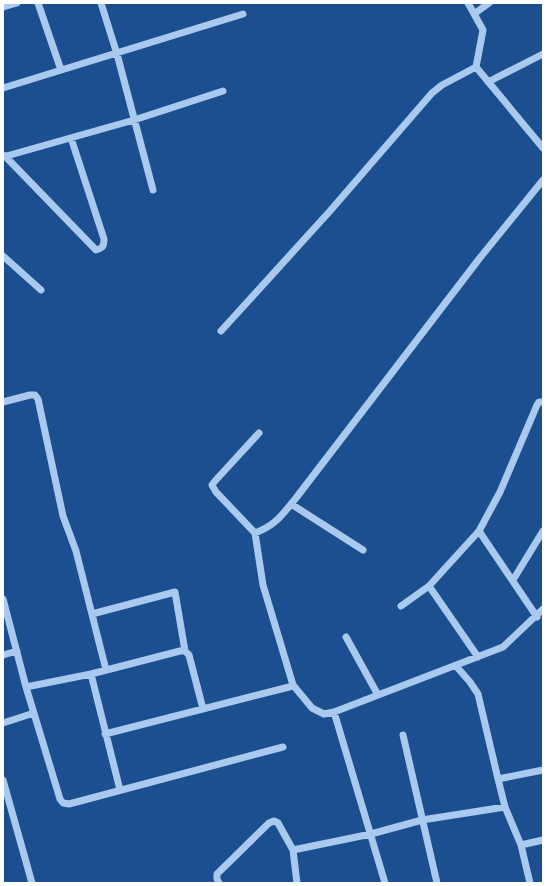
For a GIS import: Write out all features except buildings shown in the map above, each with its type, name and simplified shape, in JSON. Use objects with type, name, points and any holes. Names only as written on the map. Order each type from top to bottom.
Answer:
[{"type":"street","points":[[3,7],[17,3]]},
{"type":"street","points":[[38,3],[61,70]]},
{"type":"street","points":[[101,3],[117,54],[153,190]]},
{"type":"street","points":[[468,3],[483,30],[476,67],[543,148]]},
{"type":"street","points":[[474,14],[488,3]]},
{"type":"street","points":[[3,88],[243,14]]},
{"type":"street","points":[[488,82],[543,54]]},
{"type":"street","points":[[221,331],[330,211],[432,93],[442,85],[476,67]]},
{"type":"street","points":[[71,138],[104,239],[104,245],[101,249],[96,250],[4,156],[134,120],[223,92]]},
{"type":"street","points":[[255,533],[274,523],[291,504],[479,259],[543,180]]},
{"type":"street","points":[[3,256],[41,290]]},
{"type":"street","points":[[3,402],[30,395],[35,395],[38,399],[63,516],[76,551],[106,670]]},
{"type":"street","points":[[401,606],[429,586],[479,531],[500,492],[537,405],[539,402],[543,402]]},
{"type":"street","points":[[259,433],[212,485],[216,492],[255,533],[263,584],[293,685],[312,708],[324,714],[334,712],[503,647],[543,609]]},
{"type":"street","points":[[291,504],[363,550]]},
{"type":"street","points":[[479,531],[513,580],[536,617]]},
{"type":"street","points":[[513,580],[543,531]]},
{"type":"street","points":[[429,586],[478,657]]},
{"type":"street","points":[[92,614],[175,592],[185,651],[189,655],[203,709]]},
{"type":"street","points":[[3,599],[26,687],[60,799],[63,803],[69,804],[283,747]]},
{"type":"street","points":[[346,637],[378,695]]},
{"type":"street","points":[[3,654],[17,651]]},
{"type":"street","points":[[26,687],[91,674],[185,651]]},
{"type":"street","points":[[456,666],[478,694],[505,807],[521,845],[530,883]]},
{"type":"street","points":[[91,674],[120,790]]},
{"type":"street","points":[[105,734],[293,685]]},
{"type":"street","points":[[334,712],[385,883]]},
{"type":"street","points":[[3,723],[34,713]]},
{"type":"street","points":[[403,735],[437,883]]},
{"type":"street","points":[[498,779],[543,770]]},
{"type":"street","points":[[3,780],[32,883]]},
{"type":"street","points":[[293,850],[371,834],[422,820],[505,807]]},
{"type":"street","points":[[219,883],[217,874],[269,823],[274,821],[278,823],[293,850],[297,883]]},
{"type":"street","points":[[521,845],[543,840]]}]
